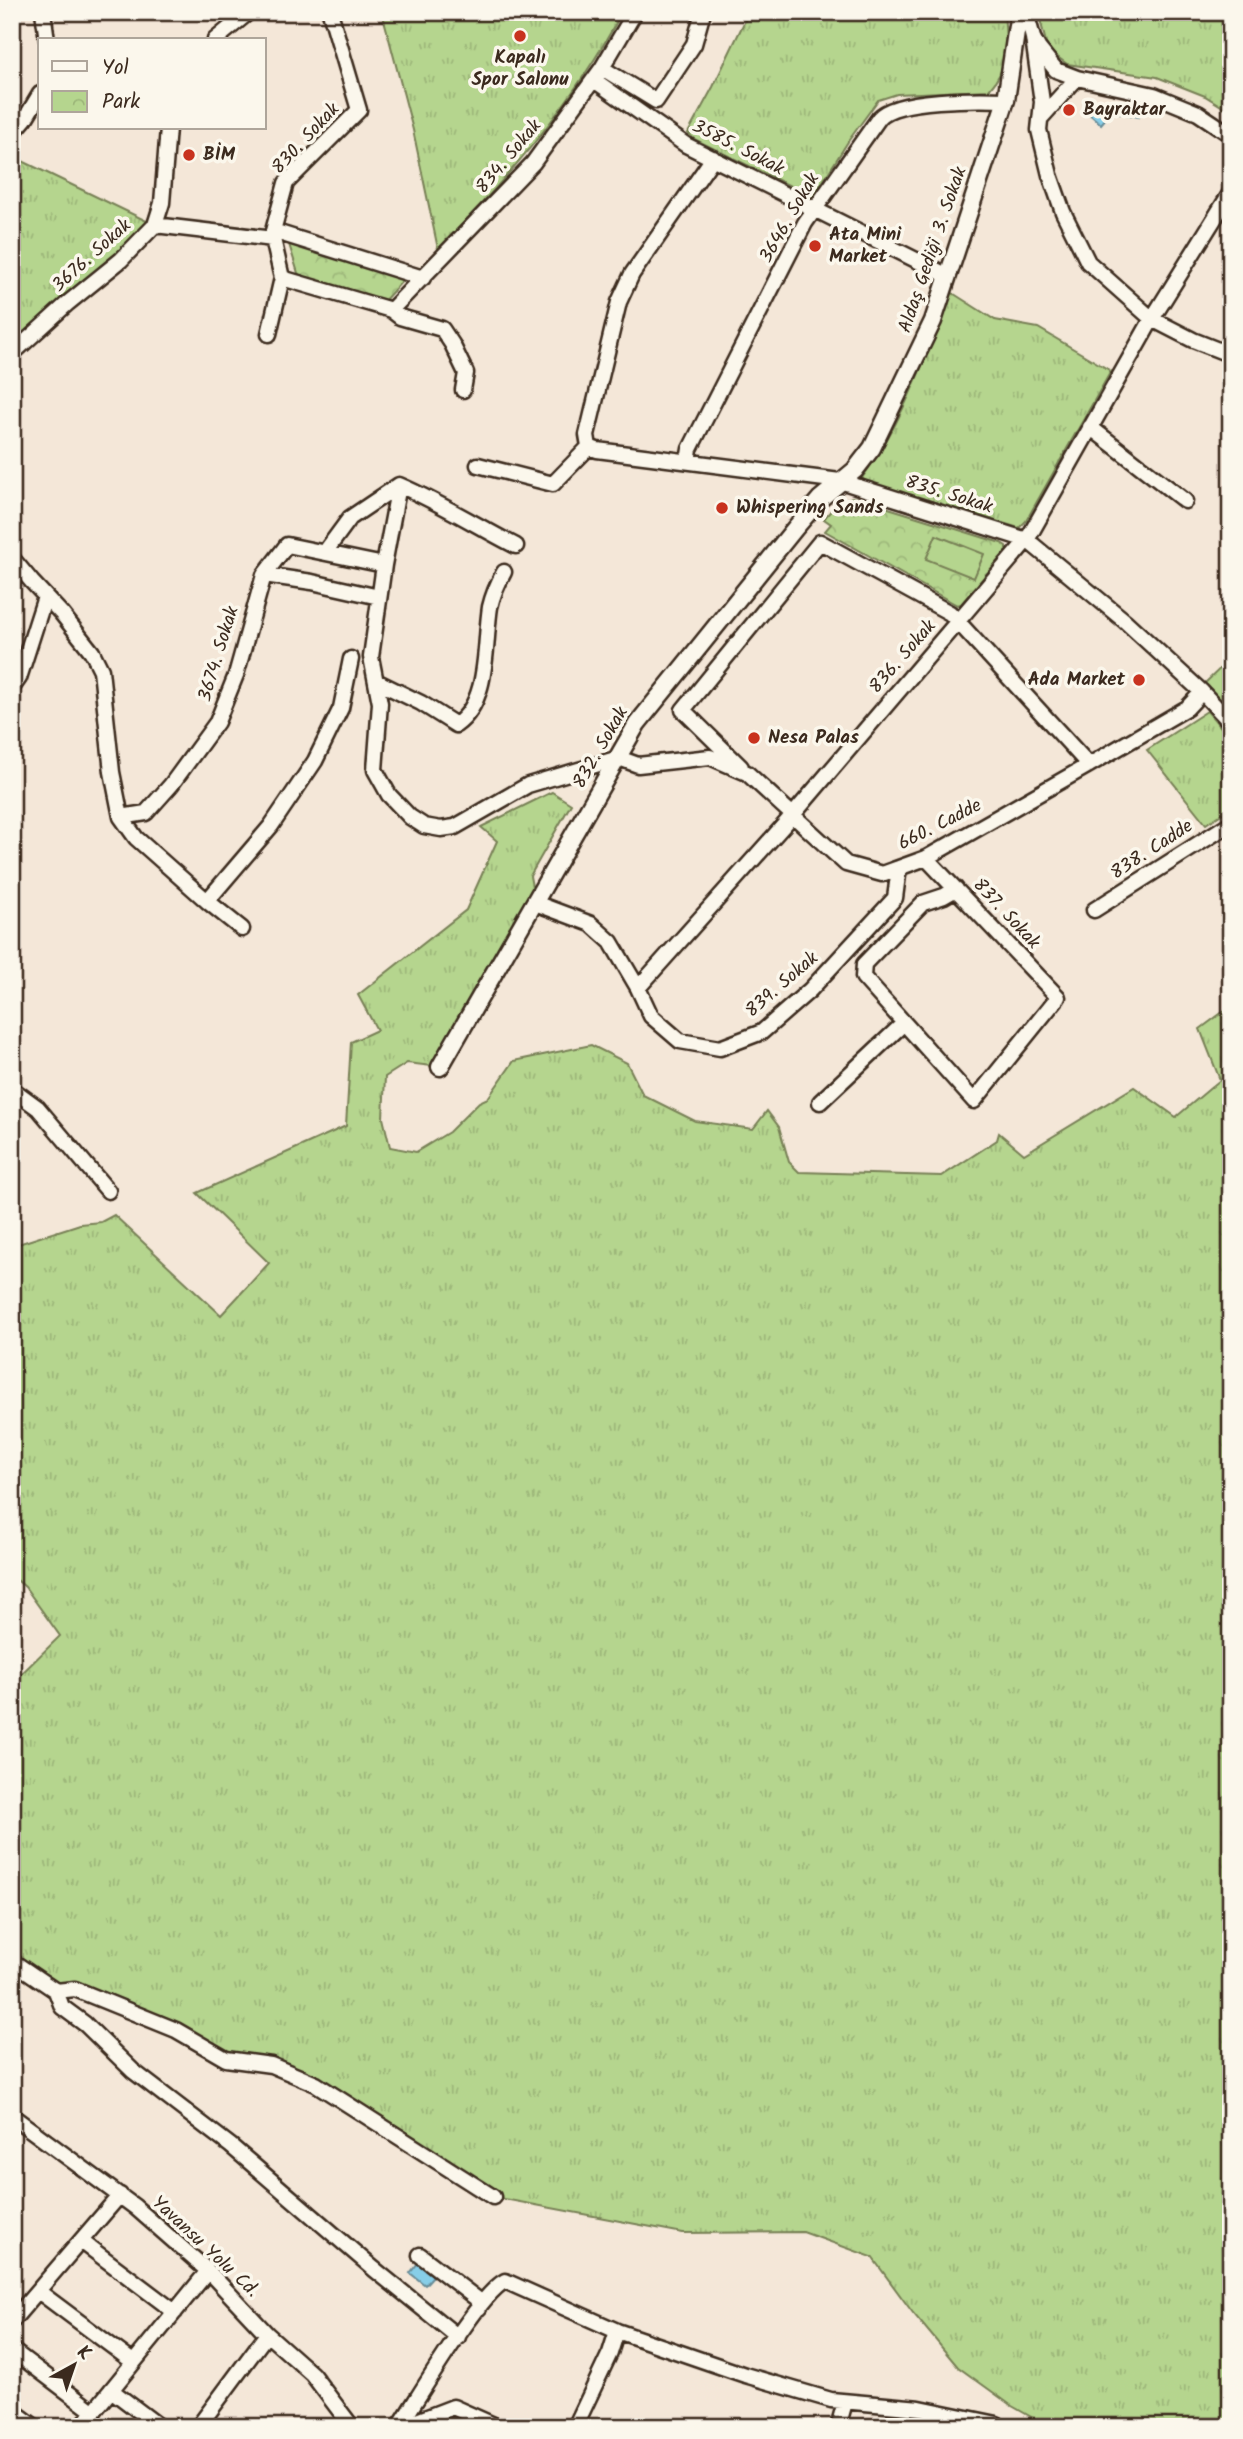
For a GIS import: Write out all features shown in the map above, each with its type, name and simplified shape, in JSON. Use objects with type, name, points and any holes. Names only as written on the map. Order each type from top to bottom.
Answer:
[{"type":"street","points":[[43,12],[47,38]]},
{"type":"street","points":[[217,38],[249,12]]},
{"type":"street","name":"830. Sokak","points":[[269,334],[282,278],[273,235],[286,183],[359,110],[330,12]]},
{"type":"street","name":"834. Sokak","points":[[391,310],[533,163],[598,74],[635,12]]},
{"type":"street","points":[[598,74],[656,101],[694,44],[703,12]]},
{"type":"street","name":"Aldaş Gediği 3. Sokak","points":[[840,481],[855,470],[872,448],[933,321],[1006,100],[1019,12]]},
{"type":"street","points":[[1026,12],[1033,38],[1042,102],[1039,130],[1050,175],[1074,237],[1088,262],[1152,319],[1193,340],[1231,355]]},
{"type":"street","points":[[1033,38],[1056,70],[1077,78],[1154,95],[1198,113],[1231,135]]},
{"type":"street","name":"3585. Sokak","points":[[598,74],[686,145],[947,276]]},
{"type":"street","points":[[1040,119],[1077,78]]},
{"type":"street","points":[[12,134],[25,119],[38,96]]},
{"type":"street","name":"3646. Sokak","points":[[688,461],[690,449],[814,209],[885,111],[905,105],[1006,100]]},
{"type":"street","name":"3676. Sokak","points":[[12,354],[121,260],[155,225],[162,203],[168,130]]},
{"type":"street","points":[[478,465],[553,484],[589,447],[587,435],[619,302],[632,274],[713,158]]},
{"type":"street","name":"836. Sokak","points":[[638,988],[792,816],[1027,540],[1152,319],[1229,198]]},
{"type":"street","points":[[155,225],[273,235],[423,278]]},
{"type":"street","points":[[282,278],[391,310],[400,317],[442,330],[466,373],[463,390]]},
{"type":"street","points":[[1090,428],[1185,500]]},
{"type":"street","name":"835. Sokak","points":[[589,447],[840,481],[1027,540],[1125,621],[1202,692],[1231,723]]},
{"type":"street","points":[[855,470],[855,480],[865,489]]},
{"type":"street","name":"832. Sokak","points":[[440,1067],[637,724],[796,527],[840,481]]},
{"type":"street","points":[[399,485],[371,657],[380,702],[375,770],[380,783],[398,807],[424,826],[441,829],[455,827],[528,785],[619,758]]},
{"type":"street","points":[[399,485],[433,499],[456,515],[516,546]]},
{"type":"street","points":[[325,552],[351,518],[399,485]]},
{"type":"street","points":[[747,773],[683,710],[820,542],[950,613],[1089,765]]},
{"type":"street","points":[[379,597],[312,582],[264,575],[287,545],[384,565]]},
{"type":"street","points":[[12,558],[62,614],[92,652],[101,670],[121,817],[136,838],[242,929]]},
{"type":"street","points":[[376,681],[421,703],[456,725],[466,719],[477,697],[491,606],[496,587],[504,572]]},
{"type":"street","name":"3674. Sokak","points":[[121,817],[146,813],[171,785],[217,722],[236,675],[264,575]]},
{"type":"street","points":[[12,688],[19,678],[45,597]]},
{"type":"street","points":[[207,901],[271,826],[315,761],[341,708],[351,659]]},
{"type":"street","name":"660. Cadde","points":[[619,758],[638,765],[709,757],[747,773],[846,864],[882,874],[926,858],[1187,708],[1202,692]]},
{"type":"street","name":"838. Cadde","points":[[1094,910],[1231,823]]},
{"type":"street","name":"837. Sokak","points":[[904,1023],[974,1101],[1058,998],[926,858]]},
{"type":"street","name":"839. Sokak","points":[[535,903],[591,924],[611,942],[651,1016],[680,1041],[720,1048],[762,1032],[810,990],[895,898],[898,868]]},
{"type":"street","points":[[820,1102],[904,1023],[863,977],[864,964],[923,903],[944,897],[956,889]]},
{"type":"street","points":[[12,1090],[38,1108],[108,1191]]},
{"type":"street","points":[[12,1961],[56,1991],[62,2007],[85,2024],[133,2071],[232,2146],[374,2269],[458,2337]]},
{"type":"street","points":[[56,1991],[75,1989],[176,2030],[226,2059],[271,2065],[316,2084],[492,2197]]},
{"type":"street","name":"Yavansu Yolu Cd.","points":[[12,2116],[120,2195],[208,2271],[267,2334],[312,2374],[352,2427]]},
{"type":"street","points":[[12,2321],[120,2195]]},
{"type":"street","points":[[81,2241],[175,2312]]},
{"type":"street","points":[[420,2255],[477,2299],[479,2308]]},
{"type":"street","points":[[81,2427],[208,2271]]},
{"type":"street","points":[[400,2427],[458,2337],[498,2284],[505,2281],[617,2331],[744,2375],[831,2400],[920,2409],[998,2424]]},
{"type":"street","points":[[38,2291],[133,2362]]},
{"type":"street","points":[[575,2427],[610,2353],[617,2331]]},
{"type":"street","points":[[198,2427],[267,2334]]},
{"type":"street","points":[[12,2350],[94,2412]]},
{"type":"street","points":[[111,2390],[160,2427]]},
{"type":"street","points":[[838,2427],[845,2402]]},
{"type":"street","points":[[400,2427],[453,2407],[498,2427]]},
{"type":"street","points":[[12,2410],[35,2427]]},
{"type":"green space","points":[[382,12],[622,12],[583,77],[539,137],[490,195],[438,249],[413,130]]},
{"type":"green space","points":[[749,12],[1004,12],[1006,53],[1001,72],[989,90],[897,94],[878,100],[813,197],[694,139],[688,133]]},
{"type":"green space","points":[[1038,12],[1231,12],[1231,112],[1205,96],[1157,77],[1067,64],[1048,50]]},
{"type":"green space","points":[[12,156],[155,225],[12,354]]},
{"type":"green space","points":[[288,241],[405,278],[383,302],[303,279],[298,273]]},
{"type":"green space","points":[[951,292],[995,320],[1038,328],[1111,371],[1026,521],[1019,528],[866,482],[862,478],[902,412]]},
{"type":"green space","points":[[853,497],[1001,543],[1006,546],[1006,551],[961,604],[957,605],[825,531],[831,524],[824,519],[830,511],[840,502]]},
{"type":"green space","points":[[936,535],[984,554],[974,578],[926,559]]},
{"type":"green space","points":[[1231,658],[1231,711],[1204,684]]},
{"type":"green space","points":[[1207,711],[1231,739],[1231,808],[1206,824],[1147,750]]},
{"type":"green space","points":[[552,792],[571,804],[530,876],[535,903],[440,1067],[407,1063],[385,1077],[383,1118],[390,1147],[416,1152],[449,1132],[479,1102],[488,1098],[514,1061],[591,1045],[627,1063],[643,1095],[695,1121],[753,1129],[767,1111],[779,1127],[789,1162],[799,1172],[942,1176],[997,1140],[999,1133],[1024,1154],[1134,1087],[1176,1117],[1220,1080],[1200,1029],[1231,1006],[1231,2427],[1049,2427],[1012,2406],[958,2367],[913,2313],[872,2257],[803,2232],[683,2233],[493,2197],[316,2084],[226,2059],[75,1990],[56,1991],[12,1961],[12,1683],[60,1636],[25,1587],[12,1576],[12,1246],[80,1224],[101,1222],[114,1215],[221,1315],[269,1263],[197,1193],[346,1126],[351,1042],[377,1030],[358,995],[466,910],[497,841],[481,827]]},
{"type":"water","points":[[1092,102],[1115,104],[1140,111],[1139,117],[1112,111],[1101,124],[1088,113]]},
{"type":"water","points":[[418,2263],[433,2276],[425,2285],[410,2273]]},
{"type":"place","name":"Kapalı Spor Salonu","points":[[520,36]]},
{"type":"place","name":"Bayraktar","points":[[1069,110]]},
{"type":"place","name":"BİM","points":[[189,155]]},
{"type":"place","name":"Ata Mini Market","points":[[815,246]]},
{"type":"place","name":"Whispering Sands","points":[[722,508]]},
{"type":"place","name":"Ada Market","points":[[1139,680]]},
{"type":"place","name":"Nesa Palas","points":[[754,738]]}]
